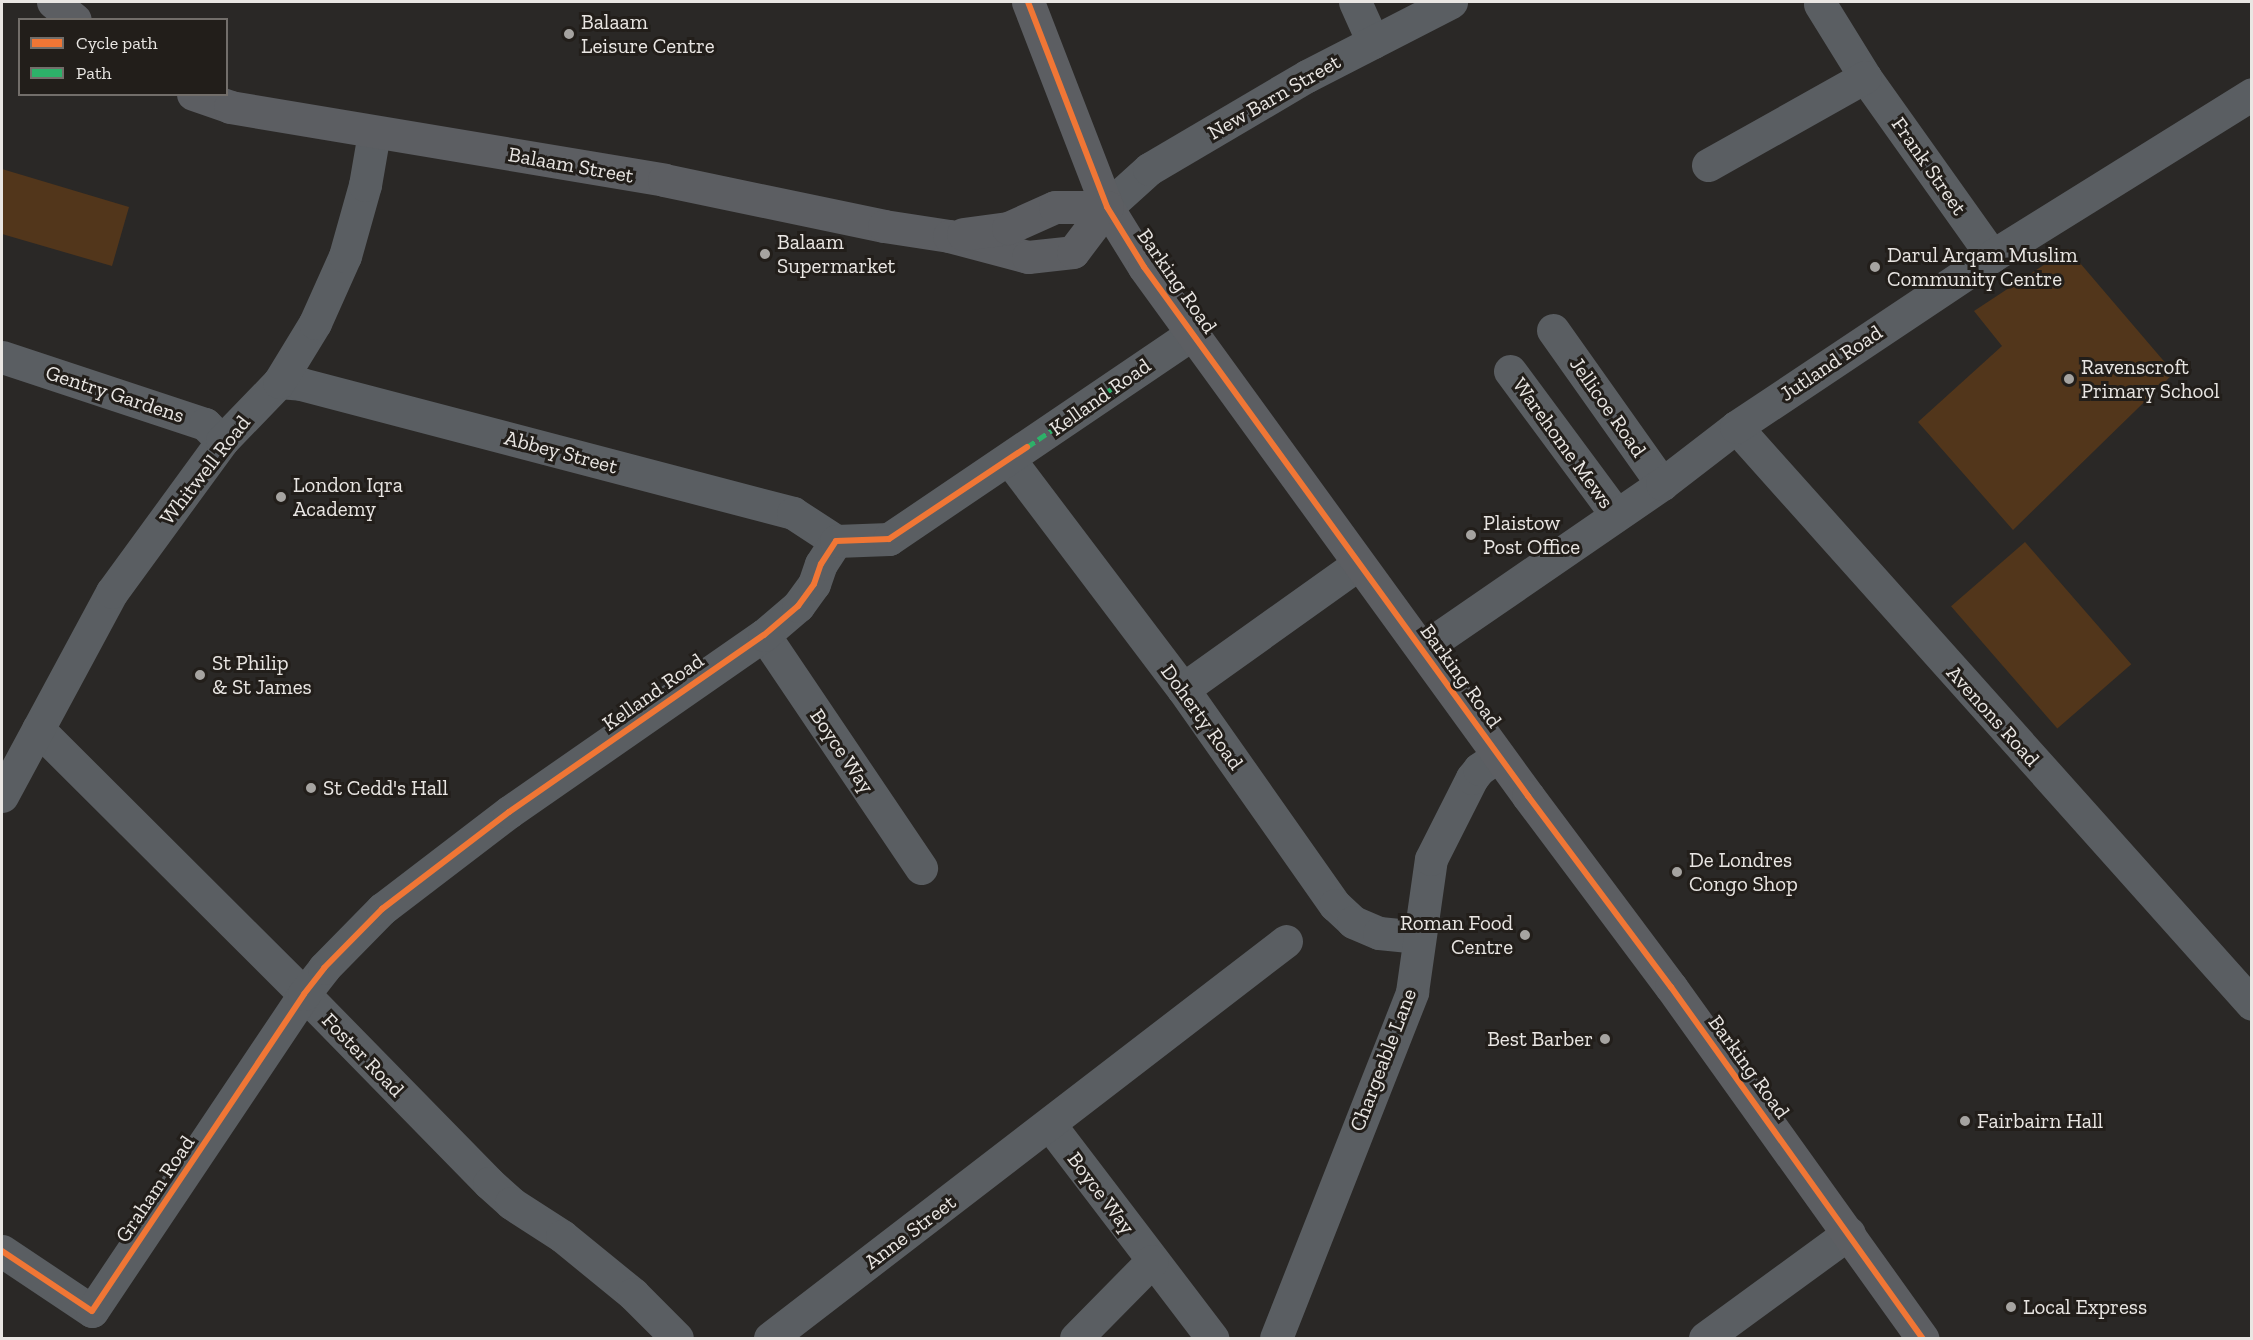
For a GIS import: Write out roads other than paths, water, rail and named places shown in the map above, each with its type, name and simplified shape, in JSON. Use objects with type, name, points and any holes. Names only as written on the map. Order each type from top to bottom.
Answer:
[{"type":"main road","points":[[53,2],[73,18]]},
{"type":"main road","name":"Barking Road","points":[[1028,2],[1107,207],[1144,267],[1498,756],[1646,952],[1922,1338]]},
{"type":"main road","name":"Balaam Street","points":[[199,96],[230,107],[374,133],[664,180],[884,226],[949,236],[1028,257],[1073,252],[1107,207]]},
{"type":"main road","name":"Balaam Street","points":[[949,236],[1008,228],[1055,207],[1107,207]]},
{"type":"street","points":[[1355,2],[1373,42]]},
{"type":"street","name":"New Barn Street","points":[[1107,207],[1149,169],[1307,76],[1451,2]]},
{"type":"street","name":"Frank Street","points":[[1820,4],[1865,77],[1992,256]]},
{"type":"street","points":[[1708,165],[1865,77]]},
{"type":"street","name":"Jutland Road","points":[[1422,650],[1662,484],[1736,427],[1992,256],[2252,94]]},
{"type":"street","name":"Whitwell Road","points":[[2,796],[112,592],[222,441],[279,382],[315,323],[345,256],[365,185],[374,133]]},
{"type":"street","name":"Jellicoe Road","points":[[1554,330],[1662,484]]},
{"type":"street","name":"Kelland Road","points":[[304,994],[324,968],[382,909],[509,812],[764,635],[798,606],[814,584],[821,564],[836,541],[889,539],[1192,333]]},
{"type":"street","name":"Gentry Gardens","points":[[2,357],[205,424],[222,441]]},
{"type":"street","name":"Warehome Mews","points":[[1510,371],[1616,514]]},
{"type":"street","name":"Abbey Street","points":[[279,382],[301,384],[793,513],[836,541]]},
{"type":"street","name":"Avenons Road","points":[[1736,427],[2252,1004]]},
{"type":"street","name":"Doherty Road","points":[[1018,453],[1335,905],[1353,922],[1379,933],[1419,937]]},
{"type":"street","points":[[1183,689],[1358,564]]},
{"type":"street","name":"Boyce Way","points":[[764,635],[921,868]]},
{"type":"street","name":"Foster Road","points":[[38,729],[511,1203],[562,1236],[615,1279],[677,1338]]},
{"type":"street","name":"Chargeable Lane","points":[[1276,1338],[1412,992],[1431,859],[1472,778],[1479,769],[1498,756]]},
{"type":"street","points":[[1050,1125],[1286,941]]},
{"type":"street","name":"Graham Road","points":[[2,1251],[92,1311],[304,994]]},
{"type":"street","name":"Boyce Way","points":[[1050,1125],[1212,1338]]},
{"type":"street","name":"Anne Street","points":[[770,1338],[1050,1125]]},
{"type":"street","points":[[1705,1338],[1849,1233]]},
{"type":"street","points":[[1076,1338],[1152,1261]]},
{"type":"place","name":"Balaam Leisure Centre","points":[[569,34]]},
{"type":"place","name":"Balaam Supermarket","points":[[765,254]]},
{"type":"place","name":"Darul Arqam Muslim Community Centre","points":[[1875,267]]},
{"type":"place","name":"Ravenscroft Primary School","points":[[2069,379]]},
{"type":"place","name":"London Iqra Academy","points":[[281,497]]},
{"type":"place","name":"Plaistow Post Office","points":[[1471,535]]},
{"type":"place","name":"St Philip & St James","points":[[200,675]]},
{"type":"place","name":"St Cedd's Hall","points":[[311,788]]},
{"type":"place","name":"De Londres Congo Shop","points":[[1677,872]]},
{"type":"place","name":"Roman Food Centre","points":[[1525,935]]},
{"type":"place","name":"Best Barber","points":[[1605,1039]]},
{"type":"place","name":"Fairbairn Hall","points":[[1965,1121]]},
{"type":"place","name":"Local Express","points":[[2011,1307]]}]
